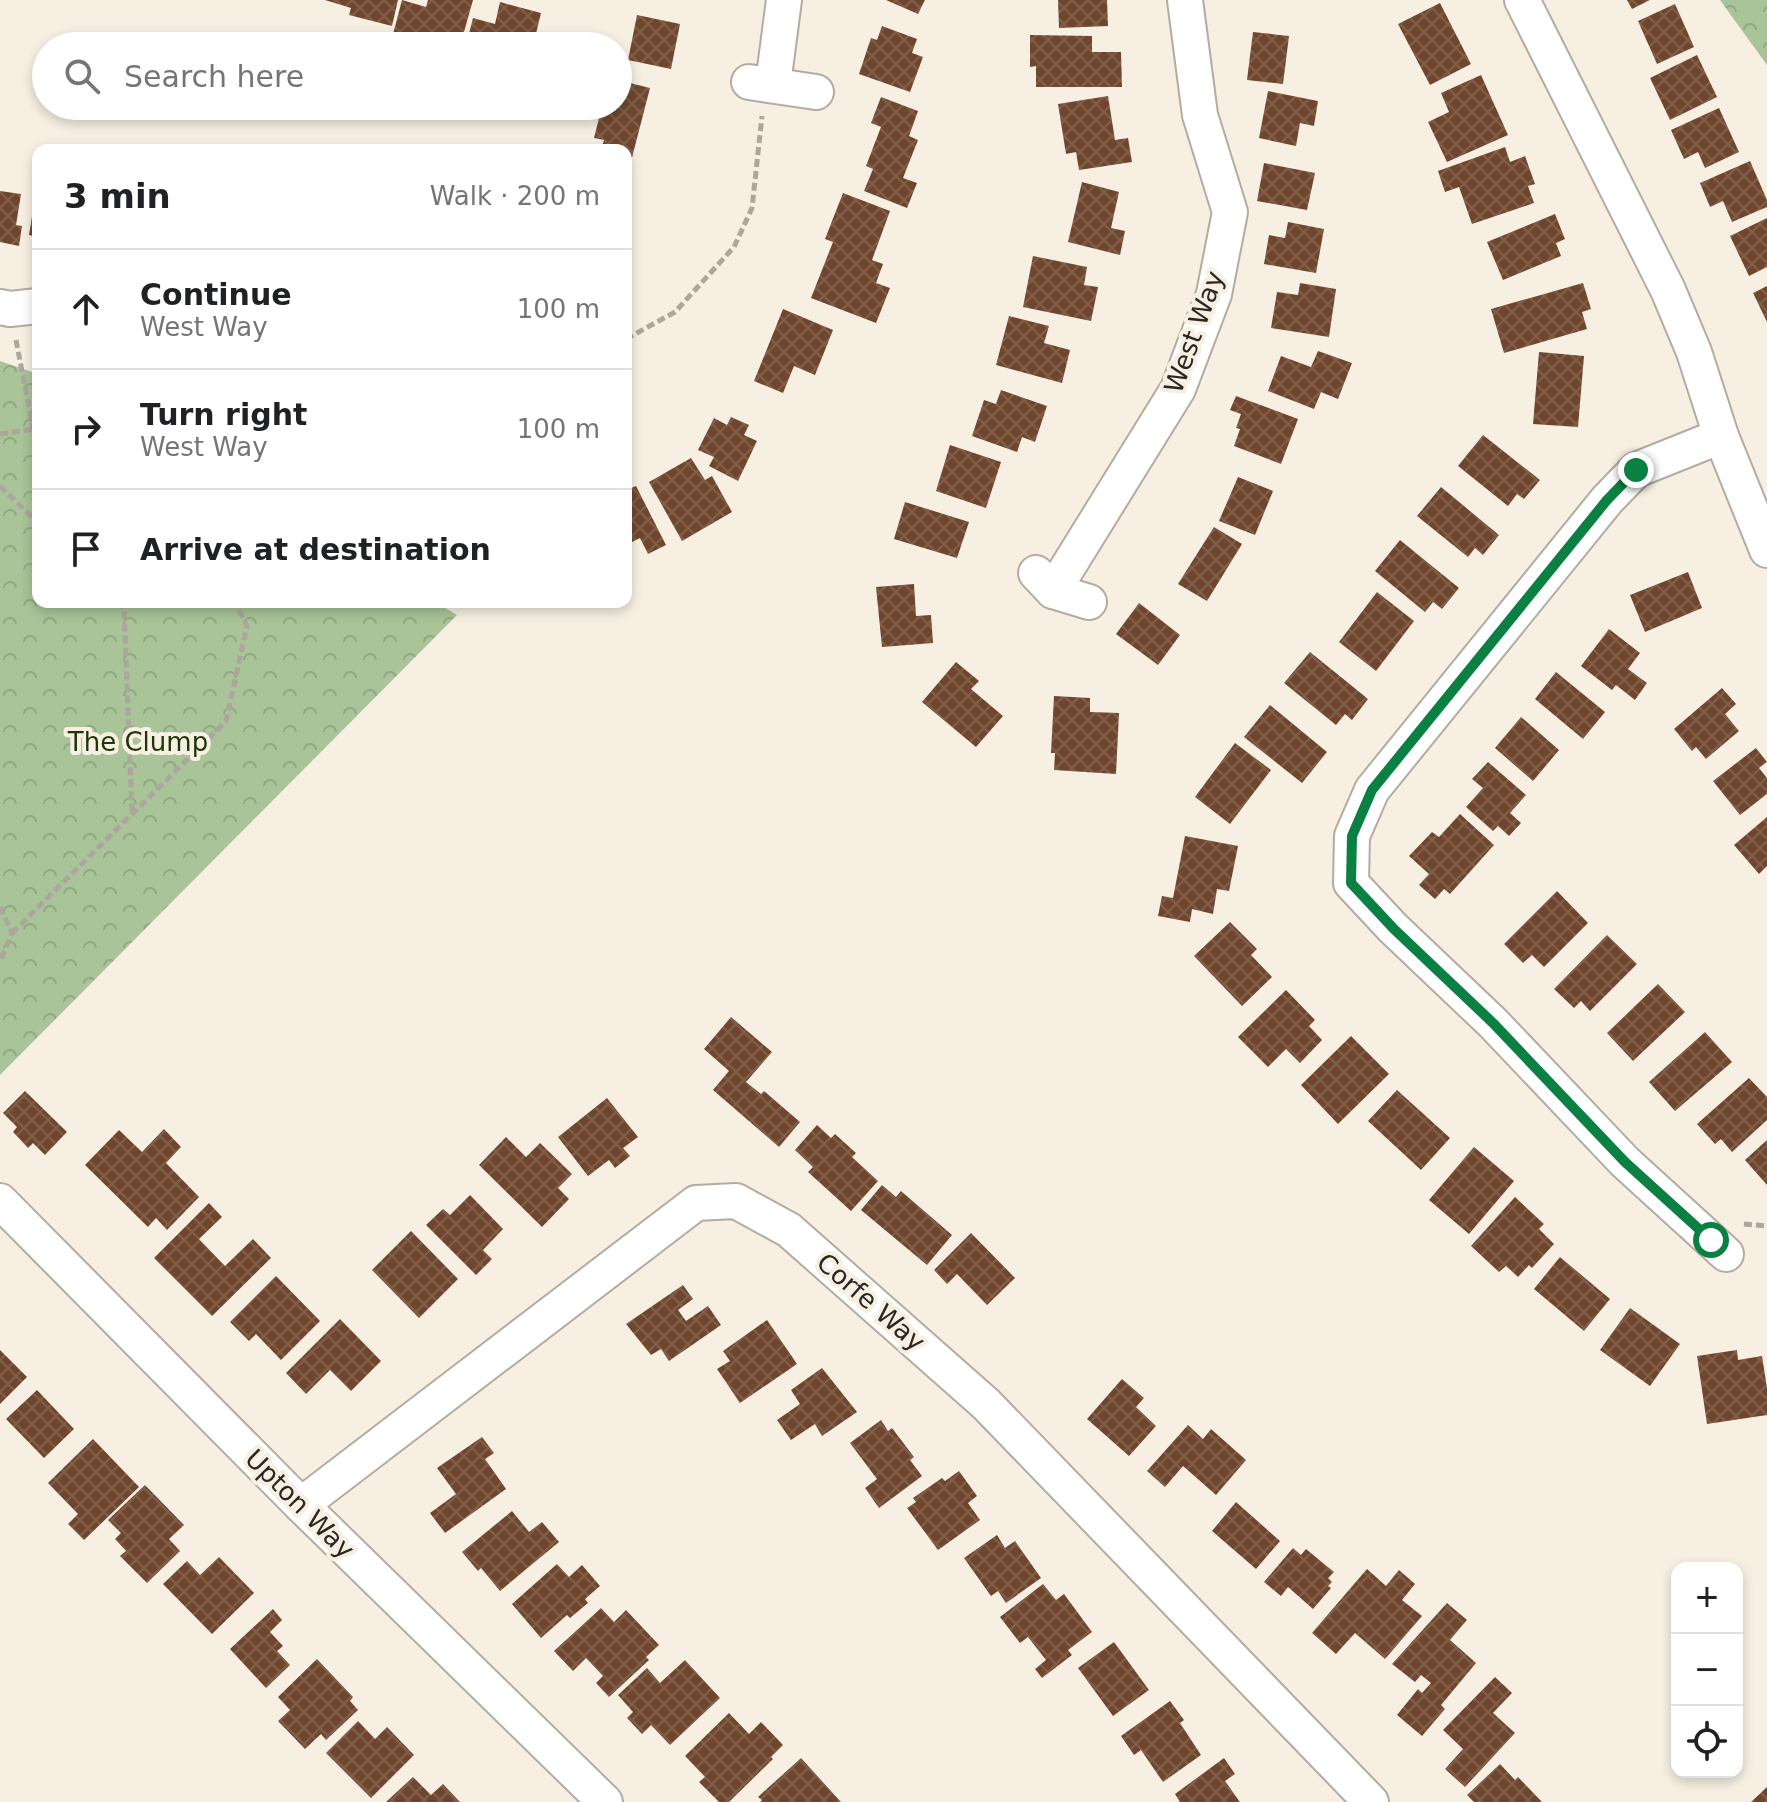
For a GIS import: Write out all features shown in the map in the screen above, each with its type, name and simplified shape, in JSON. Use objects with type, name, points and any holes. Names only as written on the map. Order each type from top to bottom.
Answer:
[{"type":"street","points":[[784,0],[762,83],[816,92]]},
{"type":"street","name":"West Way","points":[[1089,602],[1044,582],[1178,389],[1214,294],[1230,212],[1200,115],[1185,0]]},
{"type":"street","points":[[1522,0],[1668,290],[1694,352],[1721,436],[1767,550]]},
{"type":"street","points":[[1721,436],[1636,470],[1607,500],[1372,790],[1352,836],[1351,883],[1393,928],[1493,1023],[1625,1162],[1726,1254]]},
{"type":"street","name":"Upton Way","points":[[0,1201],[301,1505],[605,1802]]},
{"type":"street","name":"Corfe Way","points":[[301,1505],[696,1203],[736,1201],[789,1230],[986,1404],[1371,1802]]},
{"type":"path","points":[[632,336],[675,312],[734,247],[752,208],[762,83]]},
{"type":"path","points":[[16,307],[32,406]]},
{"type":"path","points":[[0,434],[32,431]]},
{"type":"path","points":[[0,486],[32,517]]},
{"type":"path","points":[[124,608],[132,814]]},
{"type":"path","points":[[0,961],[12,933],[226,721],[247,626],[238,608]]},
{"type":"path","points":[[0,907],[12,933]]},
{"type":"green space","points":[[1720,0],[1767,0],[1767,65]]},
{"type":"green space","name":"The Clump","points":[[0,361],[32,372],[32,608],[445,608],[457,615],[0,1075]]},
{"type":"building","points":[[325,0],[398,0],[392,26],[349,15],[351,8]]},
{"type":"building","points":[[402,0],[426,7],[428,0],[473,0],[464,32],[394,32]]},
{"type":"building","points":[[886,0],[925,0],[918,14]]},
{"type":"building","points":[[1058,0],[1107,0],[1108,26],[1059,28]]},
{"type":"building","points":[[1627,0],[1650,0],[1632,9]]},
{"type":"building","points":[[500,2],[541,13],[536,32],[470,32],[473,18],[495,24]]},
{"type":"building","points":[[1440,3],[1471,64],[1430,85],[1398,24]]},
{"type":"building","points":[[1675,4],[1694,47],[1657,64],[1638,21]]},
{"type":"building","points":[[637,15],[680,24],[671,69],[632,61]]},
{"type":"building","points":[[882,26],[917,39],[912,53],[923,57],[910,92],[859,74],[871,38],[877,40]]},
{"type":"building","points":[[1253,32],[1289,36],[1283,84],[1247,80]]},
{"type":"building","points":[[1030,35],[1092,36],[1092,52],[1121,52],[1122,87],[1036,87],[1036,66],[1030,67]]},
{"type":"building","points":[[1697,55],[1717,97],[1670,120],[1650,78]]},
{"type":"building","points":[[1481,75],[1508,135],[1447,162],[1428,122],[1449,112],[1441,93]]},
{"type":"building","points":[[632,84],[650,88],[632,158],[632,144],[603,144],[604,140],[594,138],[598,120],[632,120]]},
{"type":"building","points":[[1268,91],[1318,101],[1314,126],[1300,123],[1296,146],[1259,138]]},
{"type":"building","points":[[1108,96],[1115,140],[1128,138],[1132,162],[1079,170],[1076,152],[1066,154],[1058,104]]},
{"type":"building","points":[[881,97],[918,111],[909,136],[918,140],[903,178],[917,183],[907,208],[864,191],[873,169],[866,166],[881,127],[871,123]]},
{"type":"building","points":[[1719,108],[1739,152],[1705,168],[1698,152],[1684,159],[1671,130]]},
{"type":"building","points":[[1505,147],[1510,162],[1525,156],[1535,184],[1528,186],[1534,203],[1472,224],[1459,187],[1445,192],[1438,171]]},
{"type":"building","points":[[1750,161],[1767,200],[1767,207],[1732,222],[1723,201],[1710,207],[1700,183]]},
{"type":"building","points":[[1264,163],[1315,173],[1307,210],[1257,201]]},
{"type":"building","points":[[1082,182],[1119,192],[1111,228],[1125,231],[1120,255],[1068,242]]},
{"type":"building","points":[[0,191],[21,194],[16,225],[22,226],[19,246],[0,242]]},
{"type":"building","points":[[843,193],[890,211],[872,260],[883,264],[876,283],[890,288],[876,323],[811,298],[833,242],[825,239]]},
{"type":"building","points":[[1555,214],[1565,239],[1556,243],[1561,256],[1503,280],[1487,242]]},
{"type":"building","points":[[1767,218],[1767,267],[1749,276],[1730,236]]},
{"type":"building","points":[[1288,222],[1324,229],[1316,273],[1264,264],[1269,235],[1285,238]]},
{"type":"building","points":[[1033,256],[1087,267],[1084,285],[1098,287],[1091,321],[1023,307]]},
{"type":"building","points":[[1300,283],[1336,289],[1329,337],[1271,328],[1277,292],[1298,295]]},
{"type":"building","points":[[1583,283],[1591,309],[1582,312],[1587,329],[1504,353],[1491,309]]},
{"type":"building","points":[[1767,286],[1767,322],[1753,293]]},
{"type":"building","points":[[783,309],[833,330],[815,375],[794,366],[783,393],[754,381]]},
{"type":"building","points":[[1009,316],[1049,326],[1044,343],[1070,350],[1062,383],[996,365]]},
{"type":"building","points":[[1318,351],[1352,363],[1338,399],[1321,392],[1314,409],[1268,391],[1281,356],[1311,367]]},
{"type":"building","points":[[1539,352],[1584,356],[1578,427],[1533,424]]},
{"type":"building","points":[[1001,390],[1047,406],[1035,442],[1022,437],[1017,452],[972,436],[984,400],[996,404]]},
{"type":"building","points":[[1236,396],[1298,419],[1281,464],[1234,446],[1241,414],[1230,410]]},
{"type":"building","points":[[731,417],[749,425],[744,435],[757,441],[738,481],[709,466],[714,457],[698,450],[714,418],[727,425]]},
{"type":"building","points":[[1483,435],[1540,480],[1524,499],[1517,494],[1508,506],[1458,466]]},
{"type":"building","points":[[950,445],[1001,462],[986,508],[936,491]]},
{"type":"building","points":[[691,458],[705,480],[712,476],[732,512],[682,541],[649,482]]},
{"type":"building","points":[[1238,477],[1273,491],[1255,535],[1219,521]]},
{"type":"building","points":[[636,486],[666,545],[648,554],[640,538],[632,542],[632,488]]},
{"type":"building","points":[[1441,487],[1499,535],[1483,555],[1475,548],[1468,557],[1417,516]]},
{"type":"building","points":[[905,502],[969,522],[957,558],[894,539]]},
{"type":"building","points":[[1214,527],[1242,544],[1207,601],[1178,584]]},
{"type":"building","points":[[1400,540],[1459,588],[1442,609],[1433,602],[1425,612],[1375,571]]},
{"type":"building","points":[[1688,572],[1702,608],[1645,632],[1630,595]]},
{"type":"building","points":[[914,584],[916,616],[931,615],[933,643],[882,647],[876,587]]},
{"type":"building","points":[[1377,592],[1414,621],[1376,671],[1339,642]]},
{"type":"building","points":[[1139,603],[1180,635],[1158,665],[1116,634]]},
{"type":"building","points":[[1609,629],[1640,653],[1628,669],[1647,683],[1635,700],[1616,685],[1612,690],[1581,666]]},
{"type":"building","points":[[1310,652],[1368,699],[1352,720],[1345,714],[1336,725],[1284,683]]},
{"type":"building","points":[[956,662],[979,681],[971,689],[1003,716],[976,747],[922,702]]},
{"type":"building","points":[[1556,672],[1605,712],[1583,739],[1535,699]]},
{"type":"building","points":[[1722,688],[1736,704],[1725,714],[1739,731],[1706,759],[1696,747],[1692,751],[1674,729]]},
{"type":"building","points":[[1054,696],[1090,698],[1090,712],[1119,713],[1116,774],[1054,770],[1055,753],[1051,753]]},
{"type":"building","points":[[1270,705],[1327,752],[1302,783],[1244,737]]},
{"type":"building","points":[[1521,717],[1559,750],[1533,781],[1495,748]]},
{"type":"building","points":[[1235,743],[1271,770],[1230,824],[1195,797]]},
{"type":"building","points":[[1756,748],[1767,762],[1759,768],[1767,778],[1767,794],[1740,815],[1713,781]]},
{"type":"building","points":[[1488,762],[1526,795],[1510,813],[1521,823],[1509,836],[1498,826],[1493,831],[1466,807],[1483,788],[1472,779]]},
{"type":"building","points":[[1460,814],[1494,845],[1450,894],[1444,889],[1435,899],[1419,885],[1429,874],[1409,856],[1432,832],[1439,837]]},
{"type":"building","points":[[1767,817],[1767,866],[1759,874],[1734,845]]},
{"type":"building","points":[[1185,836],[1238,846],[1229,891],[1217,889],[1213,914],[1192,909],[1190,922],[1158,916],[1162,896],[1173,898]]},
{"type":"building","points":[[1557,891],[1588,923],[1544,967],[1532,955],[1523,963],[1504,944]]},
{"type":"building","points":[[1230,922],[1257,949],[1251,955],[1272,977],[1242,1006],[1194,956]]},
{"type":"building","points":[[1607,935],[1637,964],[1590,1011],[1581,1001],[1574,1008],[1554,989]]},
{"type":"building","points":[[1658,984],[1685,1012],[1633,1061],[1607,1033]]},
{"type":"building","points":[[1286,990],[1315,1020],[1309,1026],[1322,1040],[1300,1063],[1286,1049],[1268,1067],[1238,1037]]},
{"type":"building","points":[[731,1017],[772,1052],[746,1082],[761,1094],[764,1091],[800,1122],[779,1147],[713,1090],[729,1071],[704,1049]]},
{"type":"building","points":[[1705,1032],[1732,1062],[1675,1111],[1649,1082]]},
{"type":"building","points":[[1351,1036],[1389,1074],[1338,1124],[1301,1085]]},
{"type":"building","points":[[1749,1078],[1767,1097],[1767,1120],[1732,1152],[1721,1139],[1715,1144],[1697,1124]]},
{"type":"building","points":[[1397,1090],[1450,1138],[1421,1170],[1368,1121]]},
{"type":"building","points":[[25,1091],[67,1132],[45,1155],[33,1143],[28,1148],[13,1132],[17,1127],[3,1113]]},
{"type":"building","points":[[607,1098],[638,1137],[623,1148],[630,1156],[615,1168],[609,1160],[588,1176],[558,1137]]},
{"type":"building","points":[[817,1125],[831,1138],[835,1134],[856,1153],[852,1157],[878,1181],[851,1211],[808,1172],[813,1167],[795,1150]]},
{"type":"building","points":[[164,1129],[181,1147],[166,1163],[199,1197],[167,1230],[156,1218],[148,1227],[85,1165],[119,1130],[142,1152]]},
{"type":"building","points":[[506,1137],[526,1157],[540,1143],[572,1174],[558,1188],[569,1199],[542,1227],[479,1165]]},
{"type":"building","points":[[1767,1140],[1767,1185],[1745,1160]]},
{"type":"building","points":[[1474,1147],[1514,1181],[1469,1234],[1429,1200]]},
{"type":"building","points":[[882,1185],[896,1197],[901,1191],[952,1235],[927,1265],[861,1210]]},
{"type":"building","points":[[470,1195],[503,1229],[483,1250],[492,1259],[476,1275],[426,1225],[443,1209],[450,1215]]},
{"type":"building","points":[[1515,1197],[1544,1224],[1539,1229],[1554,1244],[1532,1268],[1529,1265],[1518,1277],[1506,1266],[1499,1272],[1471,1246]]},
{"type":"building","points":[[209,1203],[222,1217],[199,1239],[225,1266],[253,1239],[271,1258],[212,1316],[154,1258]]},
{"type":"building","points":[[411,1231],[458,1279],[419,1318],[372,1270]]},
{"type":"building","points":[[971,1233],[1015,1278],[987,1305],[957,1274],[947,1284],[934,1270]]},
{"type":"building","points":[[1560,1257],[1610,1299],[1584,1331],[1534,1289]]},
{"type":"building","points":[[276,1276],[320,1321],[281,1360],[256,1334],[249,1341],[230,1322]]},
{"type":"building","points":[[683,1285],[693,1299],[678,1310],[686,1321],[708,1306],[721,1325],[669,1361],[661,1349],[651,1355],[626,1324]]},
{"type":"building","points":[[1630,1308],[1680,1344],[1650,1386],[1600,1350]]},
{"type":"building","points":[[340,1319],[381,1361],[351,1391],[330,1370],[306,1394],[286,1373]]},
{"type":"building","points":[[767,1320],[797,1364],[740,1403],[717,1369],[730,1361],[723,1351]]},
{"type":"building","points":[[0,1350],[27,1377],[0,1404]]},
{"type":"building","points":[[1737,1350],[1738,1360],[1762,1356],[1767,1415],[1707,1424],[1697,1356]]},
{"type":"building","points":[[822,1368],[857,1412],[822,1436],[815,1424],[791,1440],[777,1420],[800,1404],[791,1390]]},
{"type":"building","points":[[1122,1379],[1144,1398],[1136,1407],[1156,1426],[1129,1456],[1087,1419]]},
{"type":"building","points":[[37,1390],[74,1429],[44,1458],[6,1419]]},
{"type":"building","points":[[881,1420],[888,1431],[892,1428],[914,1457],[910,1460],[922,1476],[879,1508],[865,1488],[877,1479],[850,1443]]},
{"type":"building","points":[[1188,1425],[1203,1439],[1211,1429],[1246,1460],[1216,1495],[1183,1466],[1165,1487],[1147,1471]]},
{"type":"building","points":[[482,1437],[494,1453],[485,1459],[506,1489],[445,1533],[430,1513],[456,1494],[437,1468]]},
{"type":"building","points":[[93,1439],[139,1487],[84,1540],[68,1524],[78,1514],[48,1483]]},
{"type":"building","points":[[959,1471],[977,1496],[968,1503],[980,1520],[938,1550],[907,1508],[916,1502],[913,1498],[942,1478],[945,1481]]},
{"type":"building","points":[[145,1485],[184,1525],[169,1539],[180,1551],[147,1583],[120,1556],[126,1551],[115,1539],[121,1533],[108,1520]]},
{"type":"building","points":[[1236,1502],[1280,1541],[1256,1569],[1212,1531]]},
{"type":"building","points":[[512,1511],[529,1532],[542,1522],[559,1542],[500,1591],[481,1568],[478,1571],[462,1552]]},
{"type":"building","points":[[997,1535],[1005,1548],[1015,1541],[1041,1578],[1006,1603],[998,1591],[991,1596],[964,1558]]},
{"type":"building","points":[[1293,1548],[1301,1555],[1306,1549],[1334,1572],[1328,1578],[1332,1582],[1328,1586],[1331,1588],[1313,1609],[1288,1587],[1281,1596],[1264,1582]]},
{"type":"building","points":[[219,1557],[254,1593],[212,1634],[163,1584],[187,1561],[200,1575]]},
{"type":"building","points":[[557,1564],[569,1577],[582,1565],[600,1586],[585,1599],[588,1603],[570,1618],[567,1615],[541,1638],[512,1604]]},
{"type":"building","points":[[1367,1569],[1386,1586],[1399,1570],[1415,1584],[1402,1600],[1422,1616],[1385,1659],[1355,1633],[1336,1654],[1312,1633]]},
{"type":"building","points":[[1043,1584],[1056,1600],[1064,1594],[1092,1632],[1068,1650],[1072,1655],[1042,1678],[1035,1669],[1046,1660],[1028,1637],[1020,1643],[1000,1617]]},
{"type":"building","points":[[1447,1603],[1467,1620],[1450,1640],[1476,1663],[1441,1705],[1445,1709],[1422,1736],[1397,1715],[1418,1689],[1422,1693],[1431,1683],[1421,1675],[1415,1682],[1392,1664]]},
{"type":"building","points":[[601,1608],[614,1622],[626,1610],[659,1645],[646,1657],[649,1660],[609,1697],[596,1683],[603,1676],[586,1658],[573,1671],[554,1651]]},
{"type":"building","points":[[273,1609],[282,1620],[270,1632],[283,1646],[277,1651],[290,1665],[266,1688],[230,1649]]},
{"type":"building","points":[[1114,1642],[1149,1690],[1113,1716],[1078,1668]]},
{"type":"building","points":[[317,1659],[353,1697],[350,1701],[358,1710],[326,1740],[321,1734],[305,1749],[278,1721],[290,1710],[278,1697]]},
{"type":"building","points":[[685,1660],[720,1698],[670,1745],[651,1725],[642,1734],[627,1718],[633,1712],[618,1695],[647,1668],[660,1683]]},
{"type":"building","points":[[1495,1677],[1512,1693],[1493,1713],[1515,1733],[1465,1787],[1445,1769],[1463,1749],[1443,1730]]},
{"type":"building","points":[[1170,1701],[1184,1720],[1180,1723],[1201,1755],[1163,1782],[1141,1750],[1134,1755],[1121,1736]]},
{"type":"building","points":[[729,1713],[749,1734],[761,1722],[783,1745],[729,1802],[719,1802],[699,1782],[705,1777],[685,1756]]},
{"type":"building","points":[[358,1721],[375,1739],[387,1727],[414,1755],[371,1798],[326,1753]]},
{"type":"building","points":[[801,1758],[841,1802],[760,1802],[762,1800],[758,1797]]},
{"type":"building","points":[[1224,1758],[1235,1774],[1225,1781],[1240,1802],[1180,1802],[1175,1794]]},
{"type":"building","points":[[1500,1764],[1515,1780],[1518,1777],[1542,1802],[1474,1802],[1467,1795]]},
{"type":"building","points":[[413,1777],[431,1795],[443,1784],[460,1802],[386,1802]]},
{"type":"building","points":[[1767,1787],[1767,1802],[1751,1802]]},
{"type":"route","points":[[1636,470],[1607,500],[1372,790],[1352,836],[1351,883],[1393,928],[1493,1023],[1625,1162],[1711,1240]]}]
